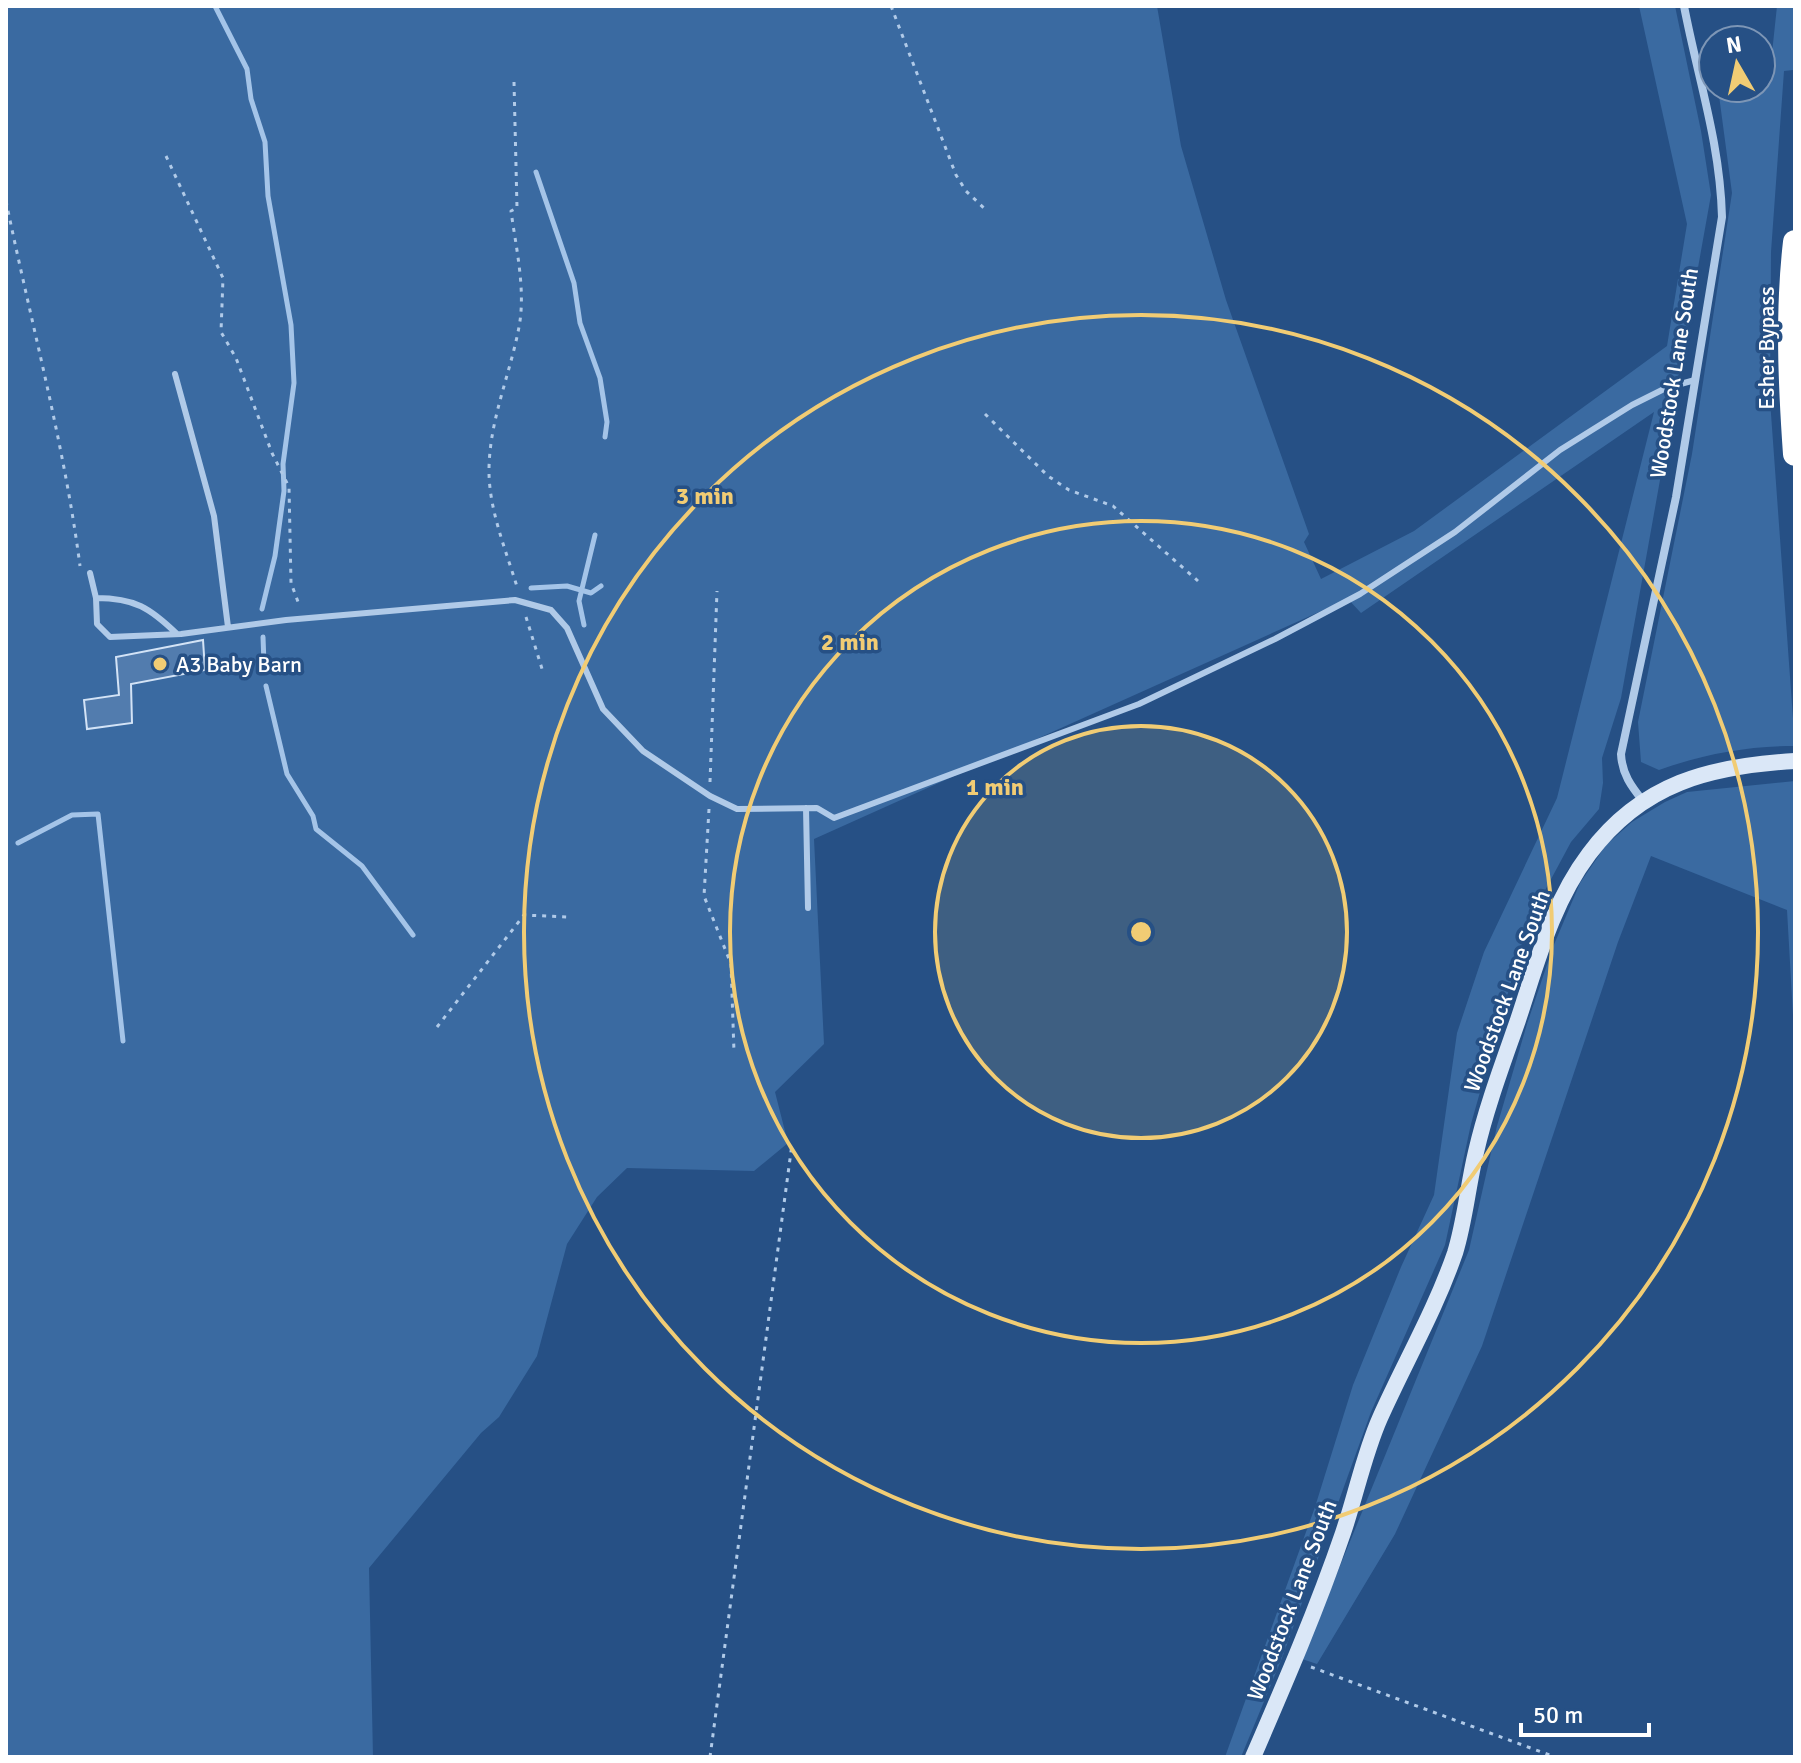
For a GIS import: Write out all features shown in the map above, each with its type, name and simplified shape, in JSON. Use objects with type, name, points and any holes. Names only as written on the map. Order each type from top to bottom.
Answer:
[{"type":"highway","name":"Esher Bypass","points":[[1795,242],[1790,288],[1795,454]]},
{"type":"street","name":"Woodstock Lane South","points":[[1253,1757],[1342,1534],[1379,1420],[1433,1311],[1456,1250],[1476,1150],[1547,930],[1588,854],[1619,820],[1643,801],[1629,783],[1622,767],[1621,754],[1676,497],[1722,217],[1716,143],[1684,6]]},
{"type":"street","points":[[1643,801],[1694,776],[1719,769],[1795,761]]},
{"type":"lane","points":[[175,374],[214,516],[228,627]]},
{"type":"lane","points":[[90,573],[96,598],[97,624],[110,637],[177,634],[304,618],[515,600],[551,610],[567,628],[603,709],[643,751],[710,796],[737,809],[817,808],[834,818],[1139,704],[1275,639],[1360,594],[1443,539],[1560,450],[1632,405],[1666,388],[1695,380]]},
{"type":"lane","points":[[96,598],[139,603],[177,634]]},
{"type":"lane","points":[[806,808],[808,908]]},
{"type":"path","points":[[891,6],[956,175],[966,191],[985,209]]},
{"type":"path","points":[[514,82],[518,181],[517,208],[511,211],[520,285],[519,324],[492,433],[489,473],[498,524],[521,599]]},
{"type":"path","points":[[166,156],[223,278],[221,332],[236,358],[274,458],[289,487],[291,583],[304,618]]},
{"type":"path","points":[[6,201],[58,431],[80,566],[90,573]]},
{"type":"path","points":[[985,414],[1048,476],[1069,490],[1113,506],[1198,581]]},
{"type":"path","points":[[717,591],[704,896],[731,964],[734,1052]]},
{"type":"path","points":[[525,614],[543,672]]},
{"type":"path","points":[[437,1027],[524,915],[567,917]]},
{"type":"path","points":[[710,1757],[792,1144]]},
{"type":"path","points":[[1293,1663],[1312,1667],[1555,1757]]},
{"type":"shaded area","points":[[6,6],[1157,6],[1181,146],[1226,300],[1309,534],[1304,542],[1321,579],[1414,531],[1667,346],[1687,224],[1639,6],[1675,6],[1711,195],[1621,698],[1602,758],[1603,783],[1599,809],[1571,842],[1528,922],[1471,1124],[1445,1245],[1371,1412],[1282,1658],[1241,1757],[1225,1757],[1315,1507],[1353,1385],[1434,1195],[1457,1033],[1484,952],[1557,798],[1654,412],[1361,613],[1348,599],[814,839],[824,1044],[775,1092],[788,1143],[754,1171],[627,1168],[597,1197],[567,1244],[537,1356],[499,1417],[481,1433],[369,1568],[373,1757],[6,1757]]},
{"type":"shaded area","points":[[1777,6],[1795,6],[1793,70],[1784,71],[1771,252],[1770,400],[1795,746],[1726,752],[1659,770],[1641,762],[1638,722],[1692,454],[1732,193],[1720,104],[1777,104]]},
{"type":"shaded area","points":[[1795,781],[1795,1050],[1787,910],[1651,856],[1618,942],[1482,1346],[1395,1534],[1317,1664],[1302,1659],[1469,1250],[1497,1126],[1527,1024],[1553,947],[1580,883],[1606,845],[1632,822],[1665,802],[1687,792]]},
{"type":"building","name":"A3 Baby Barn","points":[[203,640],[205,670],[131,684],[132,723],[87,729],[84,700],[119,695],[116,657]]},
{"type":"waterway","points":[[215,6],[247,69],[251,99],[265,142],[268,196],[291,325],[294,383],[283,464],[284,491],[275,556],[262,609]]},
{"type":"waterway","points":[[536,172],[574,283],[580,323],[600,378],[607,422],[605,437]]},
{"type":"waterway","points":[[584,625],[579,601],[595,535]]},
{"type":"waterway","points":[[531,588],[567,586],[591,593],[601,586]]},
{"type":"waterway","points":[[263,637],[264,664]]},
{"type":"waterway","points":[[266,686],[287,774],[313,816],[316,829],[362,866],[413,935]]},
{"type":"waterway","points":[[18,843],[72,815],[98,814],[123,1041]]},
{"type":"place","name":"A3 Baby Barn","points":[[160,664]]}]
